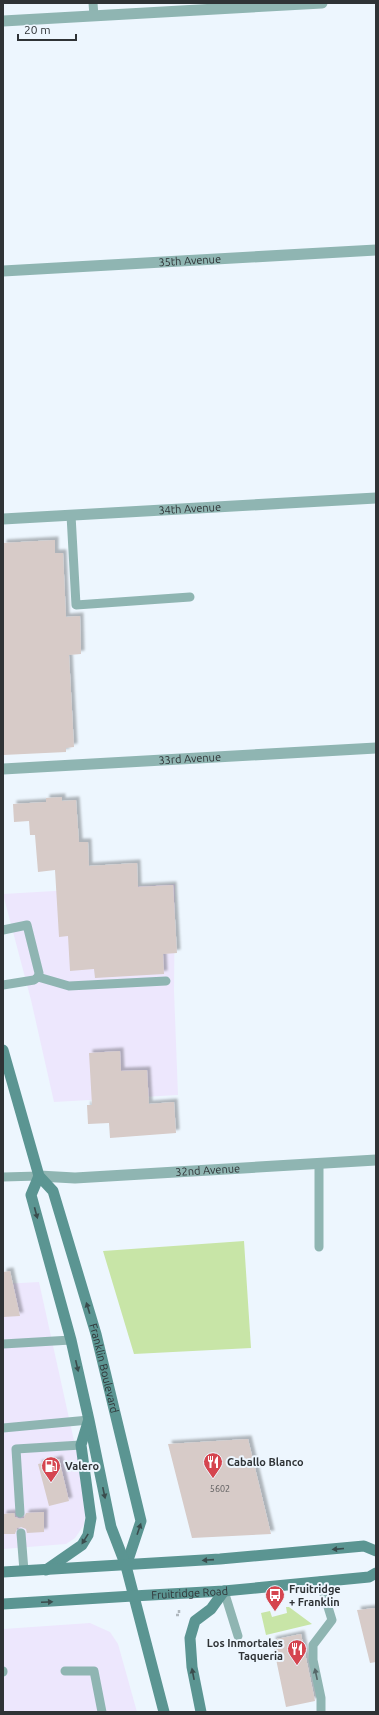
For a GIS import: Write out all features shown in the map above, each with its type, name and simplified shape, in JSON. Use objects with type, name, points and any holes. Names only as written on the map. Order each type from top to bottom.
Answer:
[{"type":"main road","name":"Franklin Boulevard","points":[[3,1050],[39,1176],[53,1191],[96,1334],[142,1521],[126,1566]]},
{"type":"main road","points":[[39,1176],[31,1195],[71,1340],[111,1528],[126,1566],[164,1712]]},
{"type":"main road","points":[[45,1570],[82,1545],[88,1535],[91,1518],[81,1445],[89,1420]]},
{"type":"main road","points":[[3,1572],[220,1560],[364,1546],[376,1551]]},
{"type":"main road","name":"Fruitridge Road","points":[[3,1604],[224,1591],[369,1577],[376,1573]]},
{"type":"main road","points":[[201,1712],[192,1667],[190,1638],[196,1621],[211,1609],[224,1591]]},
{"type":"street","points":[[3,21],[322,3]]},
{"type":"street","name":"35th Avenue","points":[[3,272],[376,250]]},
{"type":"street","name":"34th Avenue","points":[[3,519],[376,498]]},
{"type":"street","name":"33rd Avenue","points":[[3,769],[376,748]]},
{"type":"street","name":"32nd Avenue","points":[[39,1176],[75,1178],[376,1160]]},
{"type":"lane","points":[[93,3],[94,16]]},
{"type":"lane","points":[[71,515],[76,605],[190,597]]},
{"type":"lane","points":[[3,930],[27,925],[39,968],[38,977]]},
{"type":"lane","points":[[3,985],[34,980],[38,977],[69,986],[166,981]]},
{"type":"lane","points":[[319,1163],[319,1247]]},
{"type":"lane","points":[[3,1177],[39,1176]]},
{"type":"lane","points":[[3,1344],[71,1340]]},
{"type":"lane","points":[[3,1428],[89,1420]]},
{"type":"lane","points":[[20,1513],[16,1449],[81,1445]]},
{"type":"lane","points":[[21,1533],[24,1571]]},
{"type":"lane","points":[[320,1582],[332,1620],[313,1645],[313,1660],[322,1698],[321,1712]]},
{"type":"lane","points":[[224,1591],[238,1636]]},
{"type":"lane","points":[[65,1671],[94,1671],[102,1712]]},
{"type":"path","points":[[176,1615],[179,1615],[179,1607]]},
{"type":"shaded area","points":[[175,884],[174,991],[178,1095],[54,1102],[31,1000],[3,894]]},
{"type":"shaded area","points":[[39,1282],[78,1459],[85,1516],[84,1525],[75,1538],[66,1544],[3,1549],[3,1284]]},
{"type":"shaded area","points":[[90,1623],[110,1632],[118,1644],[137,1712],[3,1712],[3,1629]]},
{"type":"green space","points":[[244,1241],[251,1348],[134,1354],[103,1251]]},
{"type":"green space","points":[[286,1607],[289,1607],[312,1624],[266,1635],[261,1613],[270,1611],[272,1617],[287,1613]]},
{"type":"building","points":[[55,540],[55,553],[63,553],[66,617],[80,616],[81,654],[69,655],[74,747],[66,748],[66,752],[3,755],[3,543]]},
{"type":"building","points":[[62,797],[62,801],[76,800],[79,842],[88,842],[89,866],[137,863],[138,887],[173,885],[177,953],[163,954],[164,974],[95,978],[94,969],[70,971],[68,936],[59,937],[55,870],[38,872],[35,835],[30,835],[29,821],[14,822],[13,804],[46,802],[46,798]]},
{"type":"building","points":[[120,1051],[121,1071],[147,1070],[149,1104],[174,1102],[176,1133],[110,1138],[109,1123],[88,1124],[87,1105],[92,1105],[89,1053]]},
{"type":"building","points":[[10,1271],[20,1316],[3,1317],[3,1272]]},
{"type":"building","points":[[248,1439],[271,1534],[192,1538],[168,1444]]},
{"type":"building","points":[[59,1459],[69,1501],[49,1506],[38,1464]]},
{"type":"building","points":[[44,1512],[44,1532],[27,1533],[26,1529],[21,1527],[17,1528],[15,1534],[3,1534],[3,1514],[14,1513],[15,1517],[20,1519],[24,1518],[26,1513]]},
{"type":"building","points":[[376,1608],[376,1662],[370,1663],[357,1610]]},
{"type":"building","points":[[301,1634],[315,1701],[286,1707],[272,1640]]},
{"type":"place","name":"Caballo Blanco","points":[[213,1479]]},
{"type":"place","name":"Valero","points":[[51,1483]]},
{"type":"place","name":"Fruitridge + Franklin","points":[[275,1612]]},
{"type":"place","name":"Los Inmortales Taqueria","points":[[297,1666]]}]
